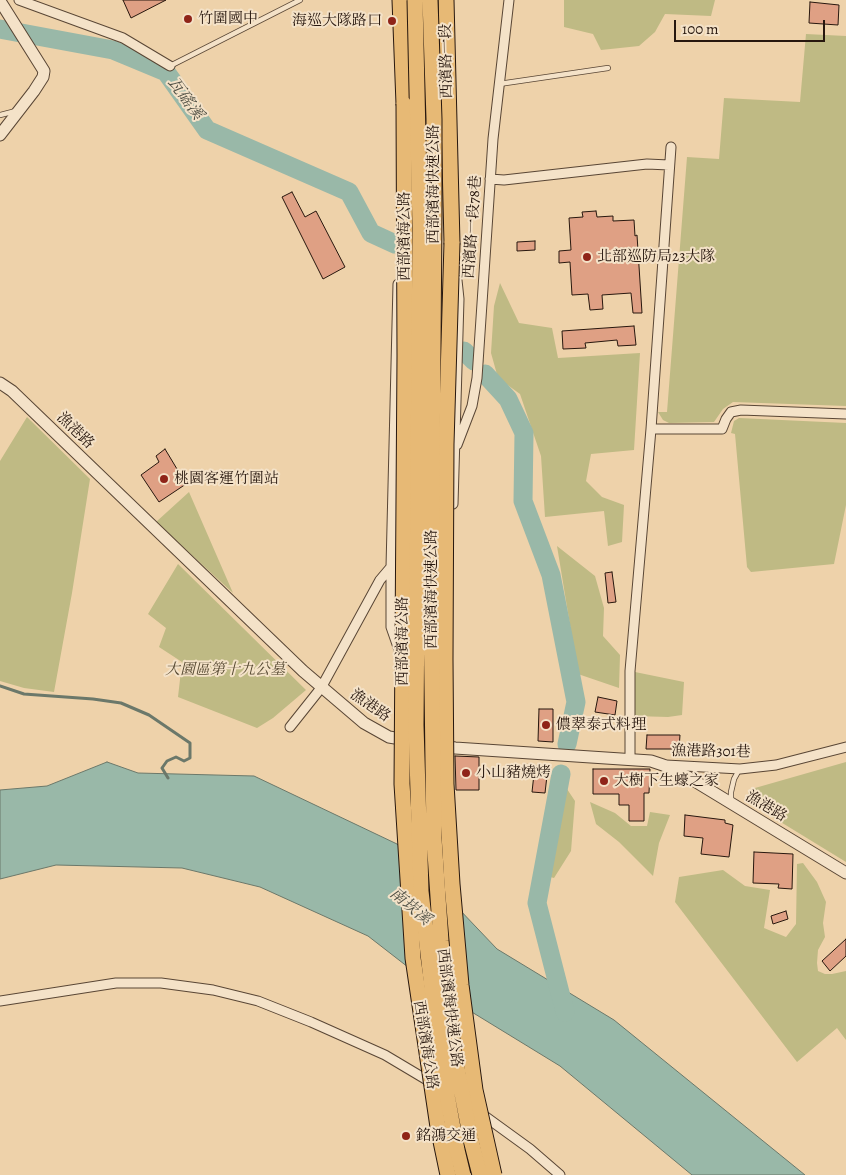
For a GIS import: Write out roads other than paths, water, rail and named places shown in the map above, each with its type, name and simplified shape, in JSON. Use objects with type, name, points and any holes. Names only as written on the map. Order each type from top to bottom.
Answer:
[{"type":"main road","points":[[400,0],[404,104]]},
{"type":"main road","name":"西部濱海快速公路","points":[[415,0],[420,227],[416,725],[421,891],[439,1051],[457,1150],[464,1175]]},
{"type":"main road","name":"西部濱海快速公路","points":[[430,0],[434,119],[431,601],[434,838],[441,941],[453,1047],[471,1140],[480,1175]]},
{"type":"main road","name":"西濱路一段","points":[[446,0],[452,243]]},
{"type":"main road","name":"西部濱海公路","points":[[404,104],[405,386],[402,784],[413,958],[436,1118],[448,1175]]},
{"type":"main road","points":[[452,243],[446,453],[445,659],[447,793],[460,985],[475,1090],[494,1175]]},
{"type":"street","points":[[19,0],[123,38],[170,66]]},
{"type":"street","name":"西濱路一段78巷","points":[[455,452],[472,406],[477,378],[490,179],[508,0]]},
{"type":"street","points":[[0,135],[43,77],[44,71],[34,52],[1,2]]},
{"type":"street","points":[[404,104],[400,139],[391,627],[408,680],[409,741]]},
{"type":"street","points":[[630,758],[630,671],[651,430],[671,147]]},
{"type":"street","points":[[490,179],[504,180],[647,164],[669,165]]},
{"type":"street","points":[[436,745],[435,678],[450,607],[455,452],[459,299],[452,243]]},
{"type":"street","name":"漁港路","points":[[0,383],[12,391],[321,688],[364,723],[388,737],[455,748],[630,758],[651,761],[663,765],[732,804],[846,873]]},
{"type":"street","points":[[651,430],[722,429],[726,419],[732,412],[741,410],[846,414]]},
{"type":"street","points":[[290,727],[321,688],[380,580],[391,567]]},
{"type":"street","name":"漁港路301巷","points":[[663,765],[740,769],[776,765],[846,747]]},
{"type":"street","points":[[0,1001],[116,983],[161,983],[213,990],[258,1001],[311,1022],[403,1065],[471,1106],[530,1149],[560,1175]]},
{"type":"lane","points":[[170,66],[300,0]]},
{"type":"lane","points":[[499,84],[608,68]]},
{"type":"lane","points":[[0,115],[19,110]]},
{"type":"lane","points":[[732,804],[732,785],[740,769]]},
{"type":"water","name":"南崁溪","points":[[107,762],[138,773],[254,776],[397,844],[497,949],[614,1020],[805,1175],[692,1175],[560,1066],[444,995],[368,936],[260,887],[182,868],[56,865],[0,879],[0,790],[47,786]]},
{"type":"waterway","name":"瓦磘溪","points":[[0,29],[113,50],[166,72],[207,130],[349,192],[371,233],[395,244]]},
{"type":"waterway","points":[[464,351],[474,361]]},
{"type":"waterway","points":[[485,374],[508,399],[524,433],[523,501],[551,575],[576,702],[567,744]]},
{"type":"waterway","points":[[0,686],[24,694],[121,703],[149,715],[190,743],[190,758],[184,761],[176,757],[167,761],[162,768],[168,778]]},
{"type":"waterway","points":[[561,774],[537,903],[565,1012]]},
{"type":"place","name":"竹圍國中","points":[[188,19]]},
{"type":"place","name":"海巡大隊路口","points":[[392,21]]},
{"type":"place","name":"北部巡防局23大隊","points":[[587,257]]},
{"type":"place","name":"桃園客運竹圍站","points":[[164,479]]},
{"type":"place","name":"儂翠泰式料理","points":[[546,725]]},
{"type":"place","name":"小山豬燒烤","points":[[466,773]]},
{"type":"place","name":"大樹下生蠔之家","points":[[604,781]]},
{"type":"place","name":"銘鴻交通","points":[[406,1136]]},
{"type":"park label","name":"大園區第十九公墓","points":[[225,670]]}]
